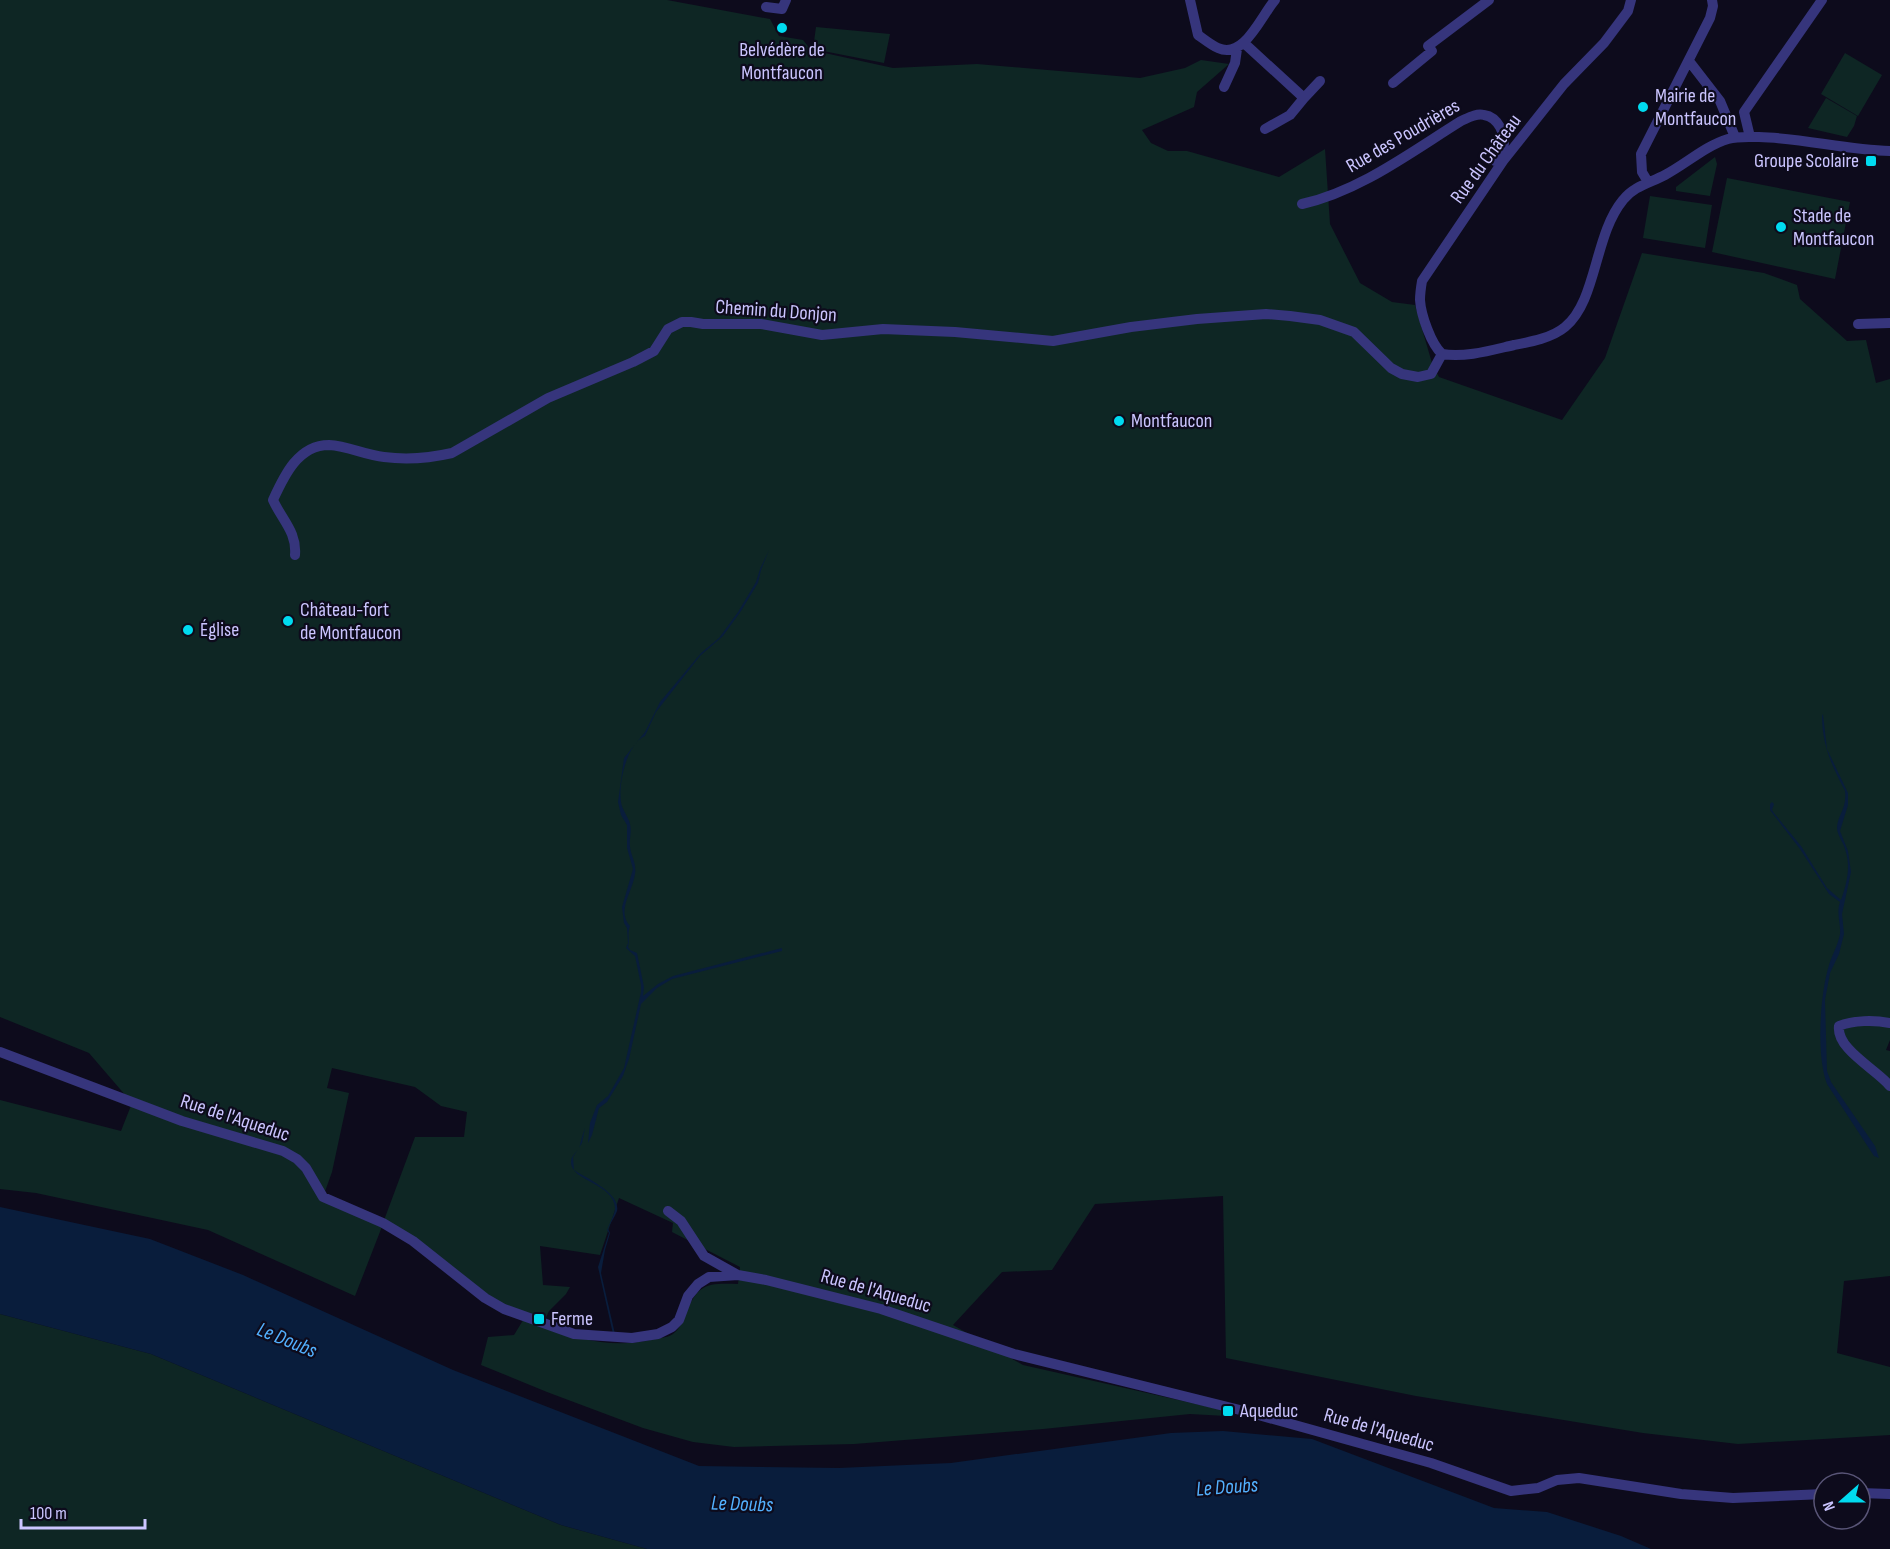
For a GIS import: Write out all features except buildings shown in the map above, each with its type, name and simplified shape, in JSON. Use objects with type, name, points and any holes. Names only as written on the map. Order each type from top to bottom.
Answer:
[{"type":"street","points":[[766,7],[782,9],[786,0]]},
{"type":"street","points":[[1190,0],[1198,35],[1220,49],[1241,46],[1304,98]]},
{"type":"street","points":[[1224,87],[1241,46],[1275,0]]},
{"type":"street","points":[[1393,82],[1432,51],[1428,46],[1489,0]]},
{"type":"street","name":"Rue du Château","points":[[1442,354],[1437,350],[1429,333],[1420,301],[1422,281],[1520,139],[1564,84],[1610,35],[1628,11],[1631,0]]},
{"type":"street","points":[[1648,182],[1642,172],[1640,162],[1644,144],[1669,102],[1710,18],[1712,0]]},
{"type":"street","points":[[1750,137],[1744,112],[1821,0]]},
{"type":"street","points":[[1689,61],[1720,101],[1735,137]]},
{"type":"street","points":[[1265,129],[1290,115],[1320,81]]},
{"type":"street","name":"Rue des Poudrières","points":[[1302,204],[1327,198],[1352,186],[1461,121],[1476,115],[1484,115],[1495,119],[1501,129],[1504,140],[1503,150],[1471,199],[1471,208]]},
{"type":"street","points":[[1442,354],[1484,352],[1531,341],[1566,327],[1576,315],[1585,297],[1600,247],[1621,202],[1631,192],[1724,140],[1735,137],[1783,137],[1869,151],[1890,152]]},
{"type":"street","name":"Chemin du Donjon","points":[[295,555],[295,537],[278,512],[273,500],[290,467],[307,452],[328,445],[393,458],[434,457],[452,453],[548,398],[633,363],[654,351],[668,329],[682,322],[761,324],[822,335],[882,329],[955,332],[1053,341],[1131,327],[1266,314],[1320,320],[1354,332],[1391,368],[1402,374],[1418,378],[1431,374],[1442,354]]},
{"type":"street","points":[[1858,324],[1890,323]]},
{"type":"street","points":[[1890,1023],[1845,1023],[1839,1026],[1838,1034],[1847,1047],[1890,1086]]},
{"type":"street","name":"Rue de l'Aqueduc","points":[[0,1052],[152,1110],[283,1151],[297,1159],[306,1168],[323,1197],[383,1223],[413,1240],[485,1298],[504,1309],[574,1334],[632,1338],[658,1334],[672,1327],[679,1320],[688,1296],[698,1284],[709,1277],[738,1275],[881,1309],[1014,1354],[1248,1412],[1431,1463],[1511,1491],[1538,1488],[1557,1480],[1579,1478],[1681,1494],[1733,1498],[1812,1495]]},
{"type":"street","points":[[668,1211],[681,1221],[704,1256],[738,1275]]},
{"type":"street","points":[[1872,1493],[1890,1494]]},
{"type":"green space","points":[[0,0],[667,0],[770,19],[779,36],[803,40],[811,50],[893,68],[977,64],[1140,78],[1185,68],[1201,60],[1229,64],[1197,92],[1194,107],[1142,130],[1151,143],[1168,151],[1187,151],[1279,177],[1325,149],[1330,224],[1360,283],[1392,302],[1415,305],[1432,363],[1439,377],[1562,420],[1605,358],[1642,253],[1764,273],[1797,285],[1800,299],[1847,341],[1866,340],[1876,383],[1890,379],[1890,1040],[1886,1050],[1890,1051],[1890,1276],[1844,1281],[1837,1353],[1890,1367],[1890,1435],[1738,1444],[1643,1433],[1416,1396],[1226,1358],[1223,1196],[1095,1204],[1052,1270],[1002,1272],[953,1325],[1023,1365],[1227,1411],[1226,1416],[1190,1414],[1043,1429],[854,1444],[734,1447],[693,1442],[643,1428],[481,1365],[488,1337],[514,1335],[525,1317],[504,1309],[383,1224],[355,1296],[208,1230],[36,1193],[0,1189],[0,1100],[121,1131],[132,1103],[89,1053],[0,1017]],"holes":[[[332,1068],[415,1087],[441,1106],[467,1112],[464,1137],[415,1137],[383,1223],[323,1197],[332,1172],[349,1093],[327,1088]],[[619,1198],[673,1223],[672,1232],[740,1267],[738,1284],[711,1285],[699,1291],[679,1328],[673,1334],[665,1337],[639,1342],[598,1342],[542,1326],[549,1311],[570,1287],[543,1285],[540,1246],[600,1255]]]},
{"type":"green space","points":[[816,27],[890,34],[884,63],[813,49]]},
{"type":"green space","points":[[1845,53],[1882,75],[1858,116],[1821,94]]},
{"type":"green space","points":[[1826,98],[1857,116],[1847,137],[1808,128]]},
{"type":"green space","points":[[1715,157],[1717,164],[1710,196],[1676,191],[1676,187]]},
{"type":"green space","name":"Stade de Montfaucon","points":[[1727,178],[1850,202],[1835,279],[1712,252]]},
{"type":"green space","points":[[1650,196],[1712,205],[1705,248],[1643,238]]},
{"type":"green space","points":[[0,1314],[151,1354],[561,1525],[647,1549],[0,1549]]},
{"type":"water","points":[[769,550],[758,583],[741,611],[723,636],[700,656],[656,712],[645,736],[633,747],[625,765],[620,794],[630,824],[630,847],[635,863],[634,880],[625,907],[626,920],[630,926],[628,947],[637,953],[644,987],[643,996],[673,976],[782,948],[782,951],[672,979],[657,988],[641,1004],[623,1076],[607,1102],[599,1108],[588,1143],[590,1123],[597,1105],[608,1096],[624,1068],[641,992],[635,956],[626,948],[627,928],[622,907],[633,869],[627,848],[627,825],[621,815],[618,802],[624,758],[645,732],[660,702],[701,653],[719,638],[738,612],[756,582]]},
{"type":"water","points":[[1823,714],[1827,749],[1826,746],[1822,727]]},
{"type":"water","points":[[1827,749],[1848,793],[1848,805],[1840,831],[1848,851],[1851,872],[1842,914],[1844,934],[1839,954],[1830,973],[1825,1000],[1827,1071],[1831,1082],[1875,1146],[1879,1158],[1874,1156],[1827,1084],[1821,1057],[1820,1024],[1823,992],[1829,965],[1840,934],[1838,910],[1840,902],[1829,894],[1800,849],[1770,810],[1772,802],[1774,813],[1801,846],[1827,888],[1841,900],[1848,862],[1837,827],[1844,807],[1845,791]]},
{"type":"water","points":[[574,1170],[608,1192],[617,1204],[617,1211],[608,1229],[610,1233],[601,1273],[615,1334],[613,1334],[598,1267],[609,1233],[607,1230],[615,1208],[613,1200],[600,1187]]},
{"type":"water","name":"Le Doubs","points":[[0,1207],[150,1239],[243,1275],[453,1370],[699,1466],[839,1468],[951,1463],[1171,1433],[1223,1431],[1312,1439],[1494,1508],[1547,1512],[1621,1536],[1651,1549],[647,1549],[561,1525],[151,1354],[0,1314]]},
{"type":"place","name":"Belvédère de Montfaucon","points":[[782,28]]},
{"type":"place","name":"Mairie de Montfaucon","points":[[1643,107]]},
{"type":"place","name":"Groupe Scolaire","points":[[1871,161]]},
{"type":"place","name":"Stade de Montfaucon","points":[[1781,227]]},
{"type":"place","name":"Montfaucon","points":[[1119,421]]},
{"type":"place","name":"Château-fort de Montfaucon","points":[[288,621]]},
{"type":"place","name":"Église","points":[[188,630]]},
{"type":"place","name":"Ferme","points":[[539,1319]]},
{"type":"place","name":"Aqueduc","points":[[1228,1411]]}]
